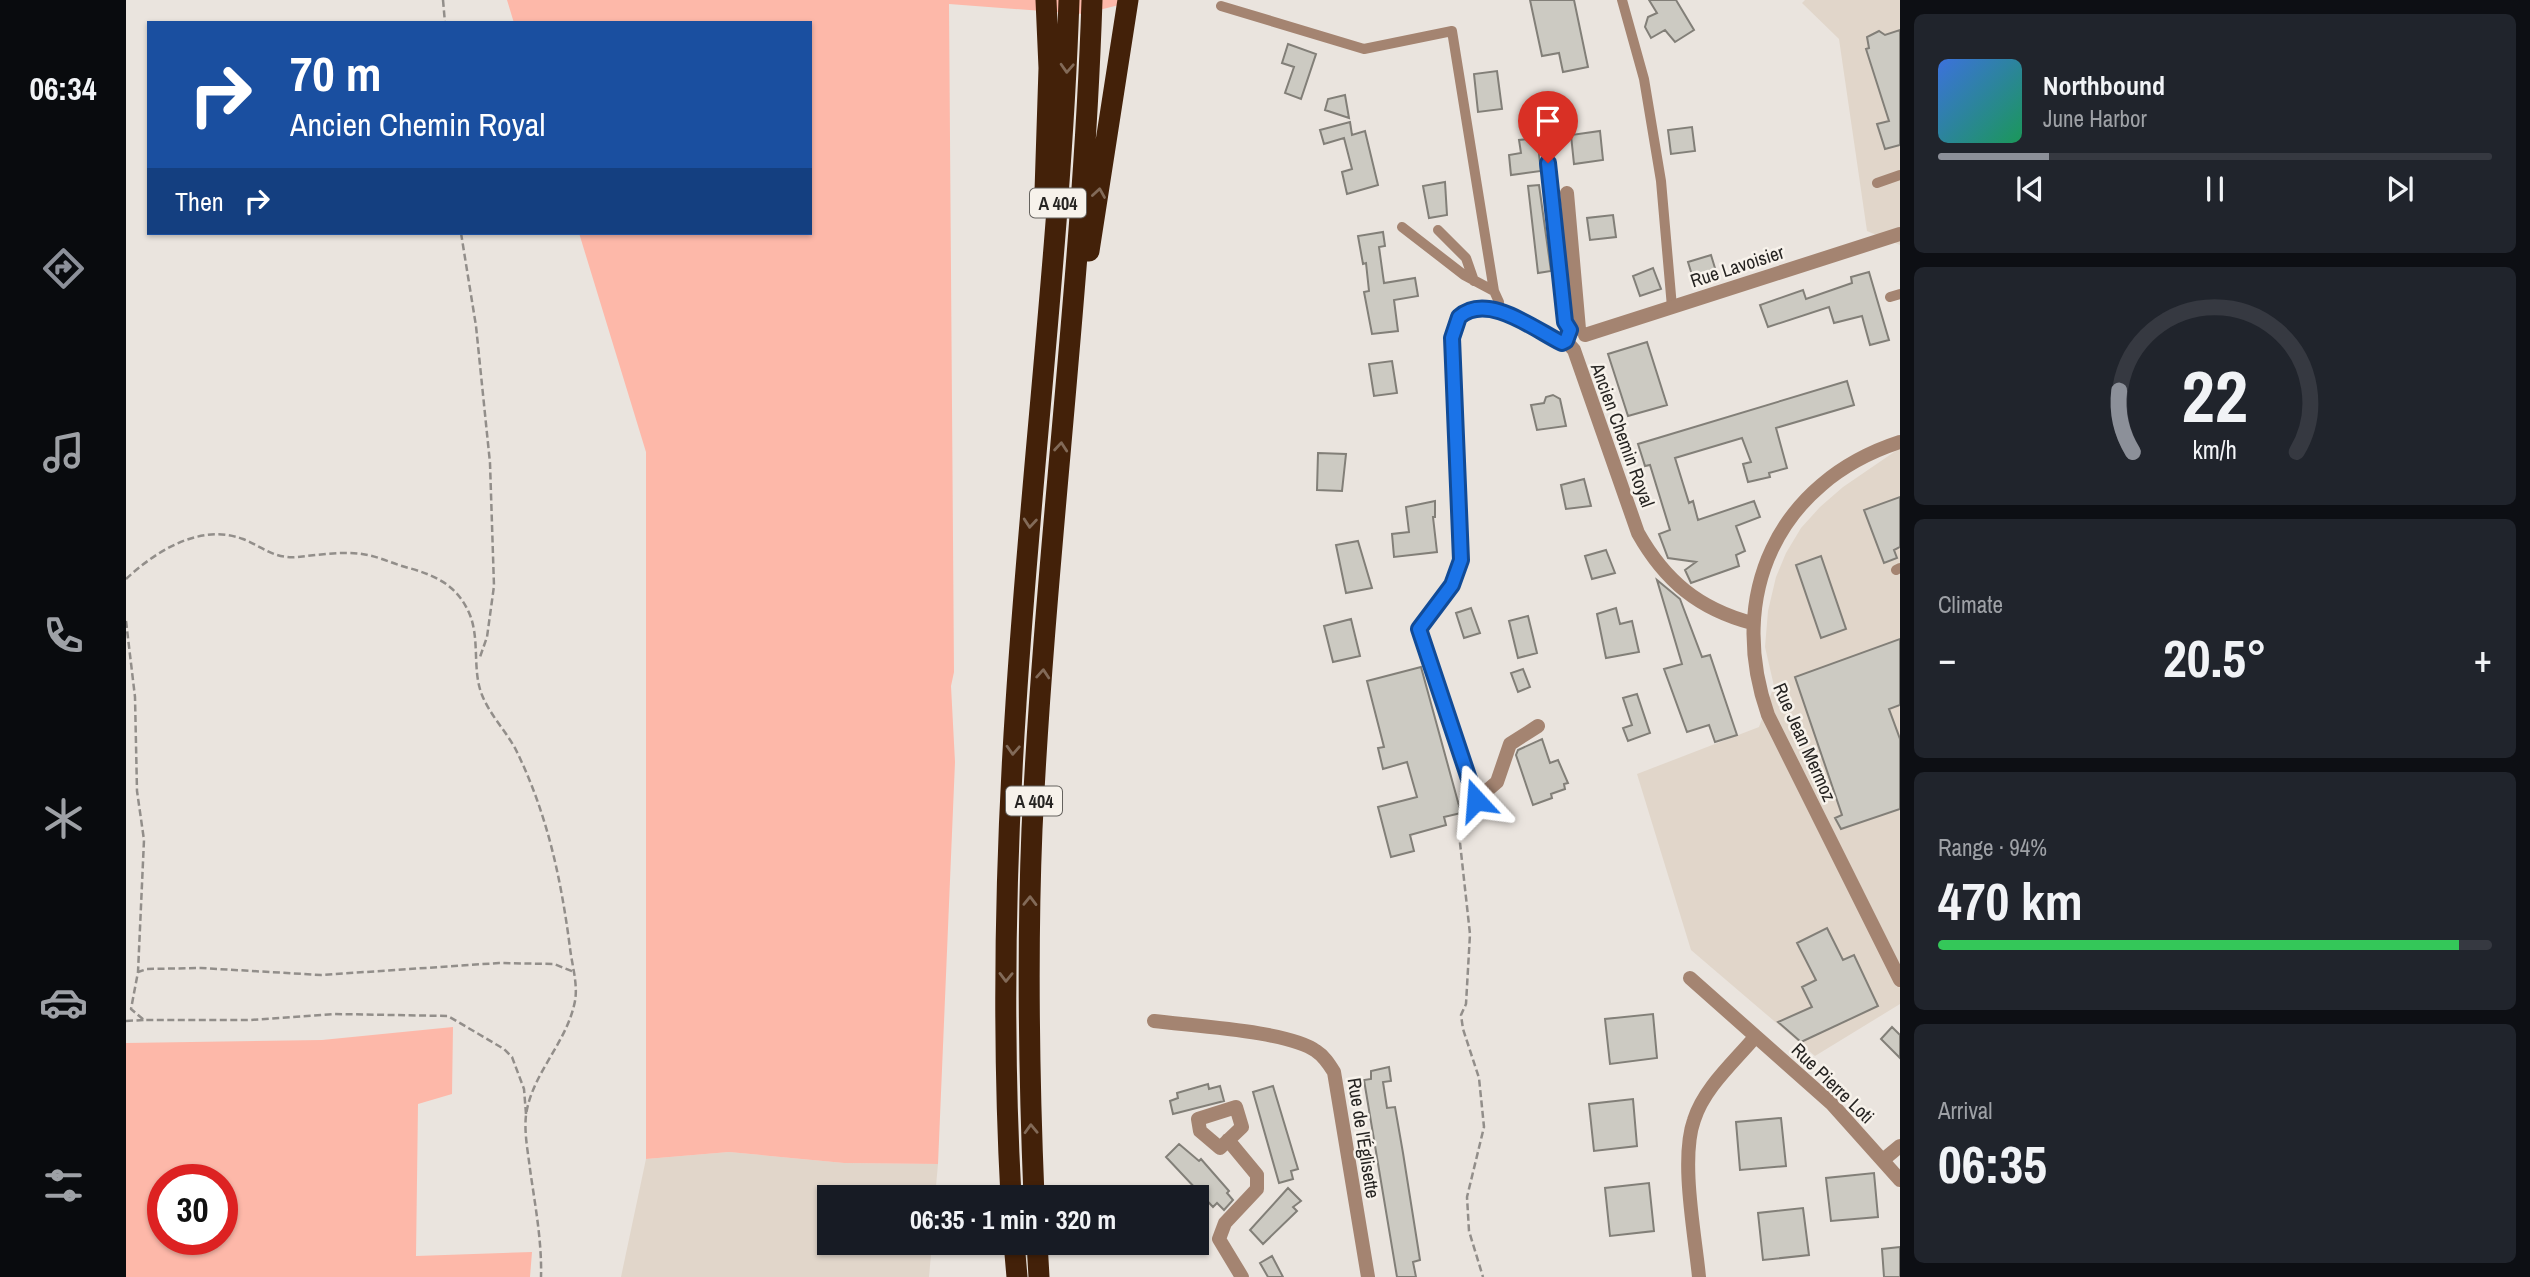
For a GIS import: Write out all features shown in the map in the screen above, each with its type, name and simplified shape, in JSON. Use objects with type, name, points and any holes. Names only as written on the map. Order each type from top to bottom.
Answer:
[{"type":"highway","points":[[1040,406],[1049,68],[1046,0]]},
{"type":"highway","name":"A 404","points":[[1011,1185],[1006,1070],[1006,903],[1016,703],[1059,197],[1069,0]]},
{"type":"highway","name":"A 404","points":[[1034,1185],[1029,1051],[1030,891],[1039,719],[1090,73],[1092,0]]},
{"type":"highway","points":[[1064,405],[1128,0]]},
{"type":"highway","points":[[1015,1255],[1017,1277]]},
{"type":"highway","points":[[1038,1255],[1039,1277]]},
{"type":"street","name":"Ancien Chemin Royal","points":[[1567,193],[1575,337],[1638,533],[1653,559],[1689,596],[1729,617],[1752,623]]},
{"type":"street","name":"Rue Lavoisier","points":[[1575,337],[1900,234]]},
{"type":"street","points":[[1538,726],[1510,744],[1497,782],[1476,800],[1419,629],[1452,585],[1461,560],[1453,327],[1465,311],[1478,308],[1498,311],[1562,343],[1575,337]]},
{"type":"street","name":"Rue Jean Mermoz","points":[[1900,442],[1852,462],[1829,477],[1800,505],[1771,551],[1756,596],[1752,623],[1753,663],[1768,715],[1900,980]]},
{"type":"street","name":"Rue Pierre Loti","points":[[1690,978],[1832,1104],[1900,1180]]},
{"type":"street","name":"Rue de l'Églisette","points":[[1154,1021],[1289,1040],[1315,1050],[1327,1060],[1334,1072],[1368,1277]]},
{"type":"street","points":[[1699,1277],[1689,1160],[1694,1120],[1709,1093],[1755,1037]]},
{"type":"street","points":[[1228,1140],[1257,1175],[1257,1189],[1220,1231],[1219,1239],[1242,1277]]},
{"type":"street","points":[[1883,1160],[1900,1146]]},
{"type":"lane","points":[[1622,0],[1644,79],[1661,181],[1672,307]]},
{"type":"lane","points":[[1222,5],[1364,49],[1452,31],[1493,291],[1499,302],[1498,311]]},
{"type":"lane","points":[[1545,136],[1565,322],[1575,337]]},
{"type":"lane","points":[[1877,183],[1900,176]]},
{"type":"lane","points":[[1402,227],[1474,282],[1493,291]]},
{"type":"lane","points":[[1438,230],[1465,258],[1474,282]]},
{"type":"path","points":[[443,0],[445,21]]},
{"type":"path","points":[[461,235],[476,326],[491,463],[494,586],[487,637],[478,661]]},
{"type":"path","points":[[126,579],[169,547],[204,535],[241,538],[270,555],[283,558],[355,554],[372,556],[433,574],[454,589],[470,614],[481,693],[514,747],[545,819],[563,894],[574,972],[575,1002],[559,1042],[532,1093],[526,1117]]},
{"type":"path","points":[[126,621],[135,697],[137,791],[144,840],[138,972],[130,1002],[131,1009],[144,1020]]},
{"type":"path","points":[[1476,800],[1460,843],[1470,934],[1466,1004],[1461,1014],[1468,1052],[1479,1078],[1484,1127],[1467,1197],[1469,1231],[1483,1277]]},
{"type":"path","points":[[138,972],[201,968],[321,975],[499,963],[554,964],[574,972]]},
{"type":"path","points":[[126,1021],[250,1020],[335,1014],[377,1017],[433,1014],[448,1016],[504,1049],[512,1058],[524,1089],[541,1252],[541,1277]]},
{"type":"shaded area","points":[[507,0],[1139,0],[1083,14],[949,4],[954,672],[951,686],[955,762],[938,1164],[844,1163],[729,1152],[646,1159],[646,452],[580,235],[812,235],[812,21],[513,21]]},
{"type":"shaded area","points":[[1805,0],[1900,0],[1900,245],[1867,231],[1839,39],[1802,3]]},
{"type":"shaded area","points":[[1900,448],[1900,1004],[1815,1056],[1691,950],[1637,774],[1759,727],[1774,686],[1765,647],[1768,611],[1776,577],[1786,553],[1801,528],[1820,507],[1843,487]]},
{"type":"shaded area","points":[[453,1027],[452,1094],[418,1104],[416,1256],[532,1252],[530,1277],[126,1277],[126,1043],[322,1040]]},
{"type":"shaded area","points":[[729,1152],[844,1163],[938,1164],[936,1185],[817,1185],[817,1255],[931,1255],[929,1277],[621,1277],[646,1159]]},
{"type":"building","points":[[1530,0],[1574,0],[1588,67],[1563,72],[1559,53],[1542,56]]},
{"type":"building","points":[[1649,0],[1676,0],[1694,30],[1675,42],[1665,30],[1651,38],[1645,27],[1648,17],[1657,13]]},
{"type":"building","points":[[1900,30],[1900,145],[1885,149],[1877,124],[1889,121],[1866,49],[1869,48],[1867,37],[1879,31],[1885,35]]},
{"type":"building","points":[[1288,44],[1316,54],[1301,99],[1285,93],[1294,67],[1282,63]]},
{"type":"building","points":[[1497,71],[1502,109],[1478,112],[1474,74]]},
{"type":"building","points":[[1345,95],[1349,118],[1325,110],[1328,99]]},
{"type":"building","points":[[1350,122],[1352,135],[1365,131],[1378,185],[1347,194],[1342,172],[1352,169],[1344,138],[1324,144],[1320,130]]},
{"type":"building","points":[[1692,127],[1695,151],[1671,154],[1668,130]]},
{"type":"building","points":[[1600,131],[1603,160],[1574,164],[1571,135]]},
{"type":"building","points":[[1537,138],[1541,171],[1511,175],[1509,155],[1521,153],[1519,140]]},
{"type":"building","points":[[1445,182],[1447,215],[1429,218],[1423,186]]},
{"type":"building","points":[[1539,185],[1551,271],[1538,273],[1528,186]]},
{"type":"building","points":[[1613,215],[1616,237],[1590,240],[1587,218]]},
{"type":"building","points":[[1383,232],[1385,246],[1379,247],[1384,283],[1415,278],[1418,296],[1394,300],[1398,331],[1372,334],[1364,292],[1369,291],[1366,263],[1363,264],[1358,236]]},
{"type":"building","points":[[1711,255],[1718,278],[1695,285],[1688,262]]},
{"type":"building","points":[[1653,268],[1661,289],[1640,296],[1633,276]]},
{"type":"building","points":[[1869,272],[1889,340],[1870,345],[1862,316],[1834,323],[1829,307],[1768,327],[1760,305],[1803,290],[1806,299],[1852,283],[1851,277]]},
{"type":"building","points":[[1647,342],[1667,405],[1628,416],[1608,354]]},
{"type":"building","points":[[1392,361],[1397,393],[1374,396],[1369,364]]},
{"type":"building","points":[[1847,381],[1854,405],[1776,428],[1787,468],[1769,473],[1770,477],[1748,482],[1743,464],[1751,462],[1742,438],[1675,458],[1689,503],[1693,501],[1698,520],[1754,501],[1760,517],[1736,526],[1745,551],[1736,555],[1739,566],[1691,583],[1685,570],[1696,562],[1668,558],[1659,534],[1670,530],[1650,465],[1645,466],[1638,444]]},
{"type":"building","points":[[1553,395],[1560,399],[1566,426],[1537,430],[1531,405],[1544,403],[1546,397]]},
{"type":"building","points":[[1318,453],[1346,454],[1342,491],[1317,490]]},
{"type":"building","points":[[1584,479],[1591,506],[1566,509],[1561,485]]},
{"type":"building","points":[[1900,497],[1900,547],[1894,550],[1897,558],[1884,563],[1864,510]]},
{"type":"building","points":[[1435,501],[1433,517],[1437,552],[1394,557],[1392,534],[1409,532],[1406,507]]},
{"type":"building","points":[[1358,541],[1372,588],[1346,593],[1336,545]]},
{"type":"building","points":[[1606,550],[1615,573],[1592,579],[1585,556]]},
{"type":"building","points":[[1821,556],[1846,629],[1821,638],[1796,565]]},
{"type":"building","points":[[1657,580],[1680,599],[1702,657],[1710,655],[1737,735],[1715,742],[1709,725],[1687,732],[1664,669],[1682,664]]},
{"type":"building","points":[[1471,608],[1480,633],[1464,638],[1456,613]]},
{"type":"building","points":[[1616,608],[1620,624],[1632,621],[1639,652],[1606,658],[1597,614]]},
{"type":"building","points":[[1528,616],[1537,653],[1518,658],[1509,621]]},
{"type":"building","points":[[1351,619],[1360,656],[1333,662],[1324,626]]},
{"type":"building","points":[[1900,639],[1900,705],[1889,709],[1900,739],[1900,809],[1841,829],[1835,818],[1842,815],[1795,677]]},
{"type":"building","points":[[1421,667],[1461,813],[1444,817],[1446,825],[1410,835],[1414,851],[1391,857],[1378,807],[1417,797],[1407,762],[1383,769],[1378,748],[1384,747],[1367,681]]},
{"type":"building","points":[[1523,669],[1530,687],[1518,692],[1511,673]]},
{"type":"building","points":[[1637,694],[1650,733],[1628,741],[1623,728],[1632,725],[1623,698]]},
{"type":"building","points":[[1542,739],[1550,763],[1558,760],[1568,783],[1564,784],[1565,789],[1551,794],[1552,798],[1533,805],[1516,755],[1518,750]]},
{"type":"building","points":[[1827,928],[1843,960],[1854,955],[1878,1006],[1801,1042],[1778,1022],[1812,1007],[1802,987],[1816,980],[1797,943]]},
{"type":"building","points":[[1653,1014],[1657,1058],[1610,1064],[1605,1019]]},
{"type":"building","points":[[1892,1027],[1900,1035],[1900,1058],[1881,1039]]},
{"type":"building","points":[[1389,1067],[1391,1081],[1383,1082],[1387,1108],[1395,1107],[1403,1153],[1420,1260],[1413,1262],[1416,1277],[1397,1277],[1364,1080],[1371,1079],[1371,1071]]},
{"type":"building","points":[[1208,1084],[1209,1089],[1220,1086],[1224,1101],[1173,1114],[1170,1101],[1178,1098],[1177,1093]]},
{"type":"building","points":[[1273,1086],[1298,1169],[1291,1171],[1293,1179],[1279,1183],[1253,1092]]},
{"type":"building","points":[[1633,1099],[1637,1146],[1594,1151],[1589,1104]]},
{"type":"building","points":[[1781,1118],[1786,1166],[1740,1170],[1736,1122]]},
{"type":"building","points":[[1179,1144],[1199,1161],[1201,1159],[1229,1191],[1227,1193],[1233,1200],[1224,1210],[1217,1203],[1213,1207],[1209,1203],[1209,1185],[1192,1185],[1166,1157]]},
{"type":"building","points":[[1874,1173],[1878,1217],[1831,1221],[1826,1178]]},
{"type":"building","points":[[1649,1183],[1654,1231],[1610,1236],[1605,1188]]},
{"type":"building","points":[[1288,1188],[1301,1201],[1293,1207],[1297,1211],[1263,1244],[1250,1230]]},
{"type":"building","points":[[1803,1208],[1809,1255],[1763,1260],[1758,1213]]},
{"type":"building","points":[[1900,1247],[1900,1277],[1884,1277],[1882,1249]]},
{"type":"building","points":[[1272,1256],[1283,1277],[1268,1277],[1260,1263]]},
{"type":"route","points":[[1476,800],[1419,629],[1452,585],[1461,560],[1453,327],[1465,311],[1487,308],[1562,343],[1566,341],[1570,330],[1565,322],[1548,163]]}]
